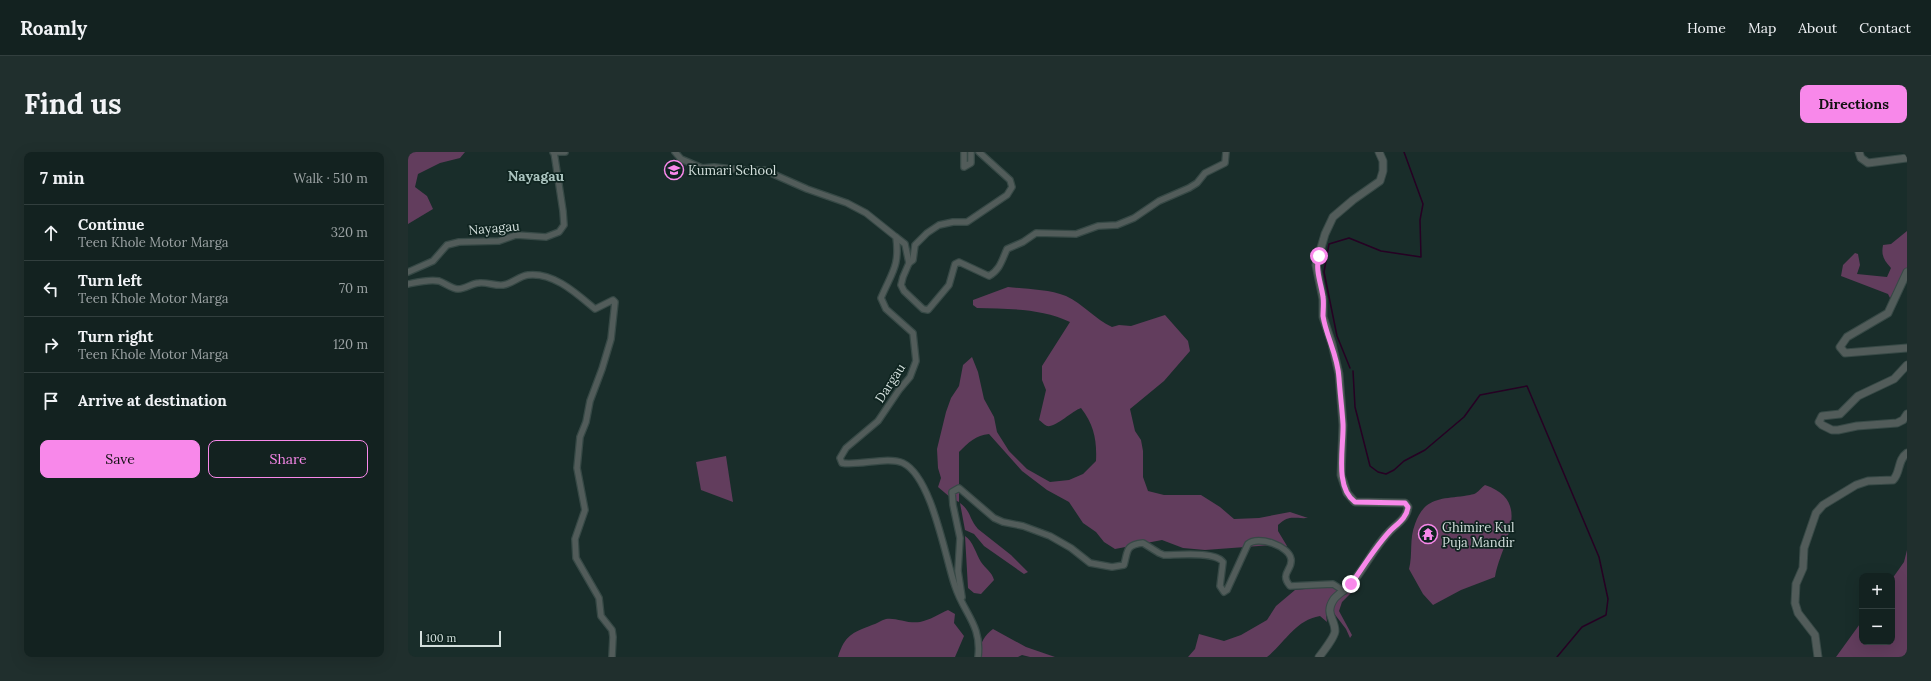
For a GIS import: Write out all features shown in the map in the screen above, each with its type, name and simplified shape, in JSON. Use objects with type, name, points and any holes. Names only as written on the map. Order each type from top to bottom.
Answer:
[{"type":"street","name":"Nayagau","points":[[408,272],[433,261],[446,244],[499,240],[516,234],[546,237],[559,232],[564,225],[554,153],[565,152]]},
{"type":"street","points":[[675,152],[681,159],[702,168],[714,167],[743,170],[764,170],[807,189],[847,203],[866,213],[905,244],[909,263]]},
{"type":"street","points":[[964,152],[964,167],[971,163],[971,152]]},
{"type":"street","points":[[979,152],[985,160],[1010,180],[1012,187],[1007,195],[967,222],[953,222],[939,225],[926,233],[915,245],[913,260],[909,263],[901,285],[904,291],[919,306],[928,310],[950,285],[954,264],[959,262],[989,276],[996,272],[1007,249],[1023,242],[1036,233],[1076,234],[1098,226],[1117,225],[1134,218],[1159,201],[1198,183],[1205,173],[1225,163],[1226,152]]},
{"type":"street","points":[[1319,657],[1334,635],[1335,630],[1330,617],[1330,606],[1335,597],[1351,584],[1376,547],[1391,530],[1400,523],[1408,512],[1408,507],[1405,503],[1355,502],[1347,493],[1341,475],[1343,425],[1339,374],[1324,317],[1323,299],[1316,265],[1325,234],[1333,218],[1353,200],[1380,181],[1383,171],[1379,152]]},
{"type":"street","points":[[1859,152],[1861,158],[1868,163],[1907,158]]},
{"type":"street","name":"Dargau","points":[[896,237],[898,252],[896,266],[881,298],[886,309],[913,333],[916,361],[910,377],[898,390],[878,421],[846,448],[840,458],[842,463],[853,465],[883,461],[902,462],[911,469],[924,488],[945,549],[956,589],[976,628],[979,645],[978,657]]},
{"type":"street","points":[[1907,272],[1888,312],[1846,337],[1840,347],[1845,353],[1907,348]]},
{"type":"street","points":[[408,284],[423,281],[438,281],[457,289],[481,282],[502,286],[512,283],[527,275],[536,275],[548,277],[560,283],[595,309],[610,301],[613,300],[615,302],[610,338],[602,370],[590,401],[587,418],[580,437],[577,468],[585,510],[575,539],[576,558],[599,598],[601,616],[612,630],[612,657]]},
{"type":"street","points":[[1907,365],[1894,379],[1858,396],[1838,415],[1822,416],[1819,422],[1832,430],[1838,430],[1857,426],[1897,424],[1903,420],[1907,414]]},
{"type":"street","points":[[1818,657],[1814,635],[1798,613],[1795,603],[1796,584],[1803,568],[1804,548],[1816,513],[1823,505],[1856,485],[1868,481],[1893,480],[1896,476],[1900,459],[1907,452]]},
{"type":"street","points":[[963,603],[958,571],[960,538],[953,505],[952,492],[959,488],[994,518],[1003,522],[1023,526],[1050,536],[1071,548],[1090,563],[1112,567],[1124,565],[1126,551],[1130,546],[1143,543],[1159,554],[1212,555],[1223,562],[1220,586],[1224,592],[1227,590],[1248,544],[1255,540],[1263,540],[1285,551],[1290,557],[1291,563],[1285,574],[1287,582],[1290,586],[1334,584],[1344,591]]},
{"type":"shaded area","points":[[408,152],[465,152],[460,158],[440,163],[418,174],[415,187],[427,196],[433,209],[408,224]]},
{"type":"shaded area","points":[[1907,231],[1907,279],[1901,279],[1890,298],[1888,294],[1841,276],[1843,265],[1855,253],[1858,254],[1860,265],[1857,274],[1887,277],[1891,268],[1884,258],[1882,252],[1883,245],[1891,244]]},
{"type":"shaded area","points":[[1008,287],[1044,291],[1066,296],[1112,327],[1119,325],[1131,326],[1165,315],[1188,341],[1190,351],[1164,381],[1130,409],[1135,431],[1141,440],[1143,451],[1143,477],[1148,491],[1164,495],[1201,495],[1220,507],[1234,519],[1259,518],[1290,512],[1308,518],[1289,518],[1278,525],[1278,531],[1287,546],[1283,549],[1273,545],[1205,550],[1183,548],[1162,540],[1115,549],[1104,542],[1096,532],[1083,523],[1069,502],[1047,490],[1022,471],[989,434],[976,438],[959,452],[959,502],[951,498],[938,487],[941,478],[938,468],[937,449],[946,412],[951,398],[959,386],[963,365],[972,357],[978,372],[984,399],[994,417],[997,432],[1009,451],[1027,469],[1050,482],[1069,480],[1083,474],[1096,461],[1094,433],[1089,420],[1081,408],[1050,426],[1047,426],[1039,420],[1046,390],[1042,380],[1042,366],[1070,322],[1048,314],[1024,310],[977,308],[973,305],[973,300]]},
{"type":"shaded area","points":[[726,456],[733,502],[701,490],[696,462]]},
{"type":"shaded area","points":[[1485,485],[1500,493],[1508,502],[1511,513],[1511,525],[1495,577],[1461,590],[1433,605],[1423,594],[1409,569],[1412,535],[1415,524],[1423,509],[1434,501],[1473,494]]},
{"type":"shaded area","points":[[960,503],[964,506],[978,529],[1011,555],[1028,572],[1024,574],[984,546],[974,534],[965,530]]},
{"type":"shaded area","points":[[965,536],[970,541],[981,562],[994,580],[981,594],[974,593],[968,588]]},
{"type":"shaded area","points":[[1907,550],[1907,657],[1836,657],[1859,625],[1859,645],[1895,645],[1895,575],[1904,562]]},
{"type":"shaded area","points":[[1334,586],[1356,588],[1342,602],[1339,611],[1352,635],[1350,638],[1346,629],[1333,612],[1326,615],[1327,622],[1320,616],[1311,618],[1304,622],[1267,657],[1188,657],[1195,649],[1199,634],[1224,641],[1241,635],[1267,620],[1276,606],[1295,590]]},
{"type":"shaded area","points":[[948,610],[955,614],[954,623],[964,636],[955,657],[838,657],[843,644],[850,636],[859,630],[876,624],[882,620],[893,619],[920,622]]},
{"type":"shaded area","points":[[993,629],[1026,647],[1055,657],[1030,657],[1022,655],[1018,657],[980,657],[982,642],[987,634]]},
{"type":"waterway","points":[[1350,368],[1337,336],[1324,272],[1329,244],[1349,238],[1381,251],[1421,257],[1420,220],[1423,204],[1404,152]]},
{"type":"waterway","points":[[1353,371],[1355,407],[1370,466],[1378,472],[1386,474],[1394,470],[1404,461],[1425,450],[1464,417],[1480,395],[1527,386],[1599,557],[1608,599],[1606,615],[1582,627],[1557,657]]},
{"type":"place","name":"Kumari School","points":[[674,170]]},
{"type":"place","name":"Ghimire Kul Puja Mandir","points":[[1428,534]]},
{"type":"district","name":"Nayagau","points":[[536,176]]},
{"type":"route","points":[[1319,256],[1316,265],[1323,299],[1324,317],[1336,357],[1339,374],[1343,425],[1341,475],[1347,493],[1351,500],[1355,502],[1405,503],[1408,507],[1408,512],[1400,523],[1391,530],[1376,547],[1351,584]]}]
